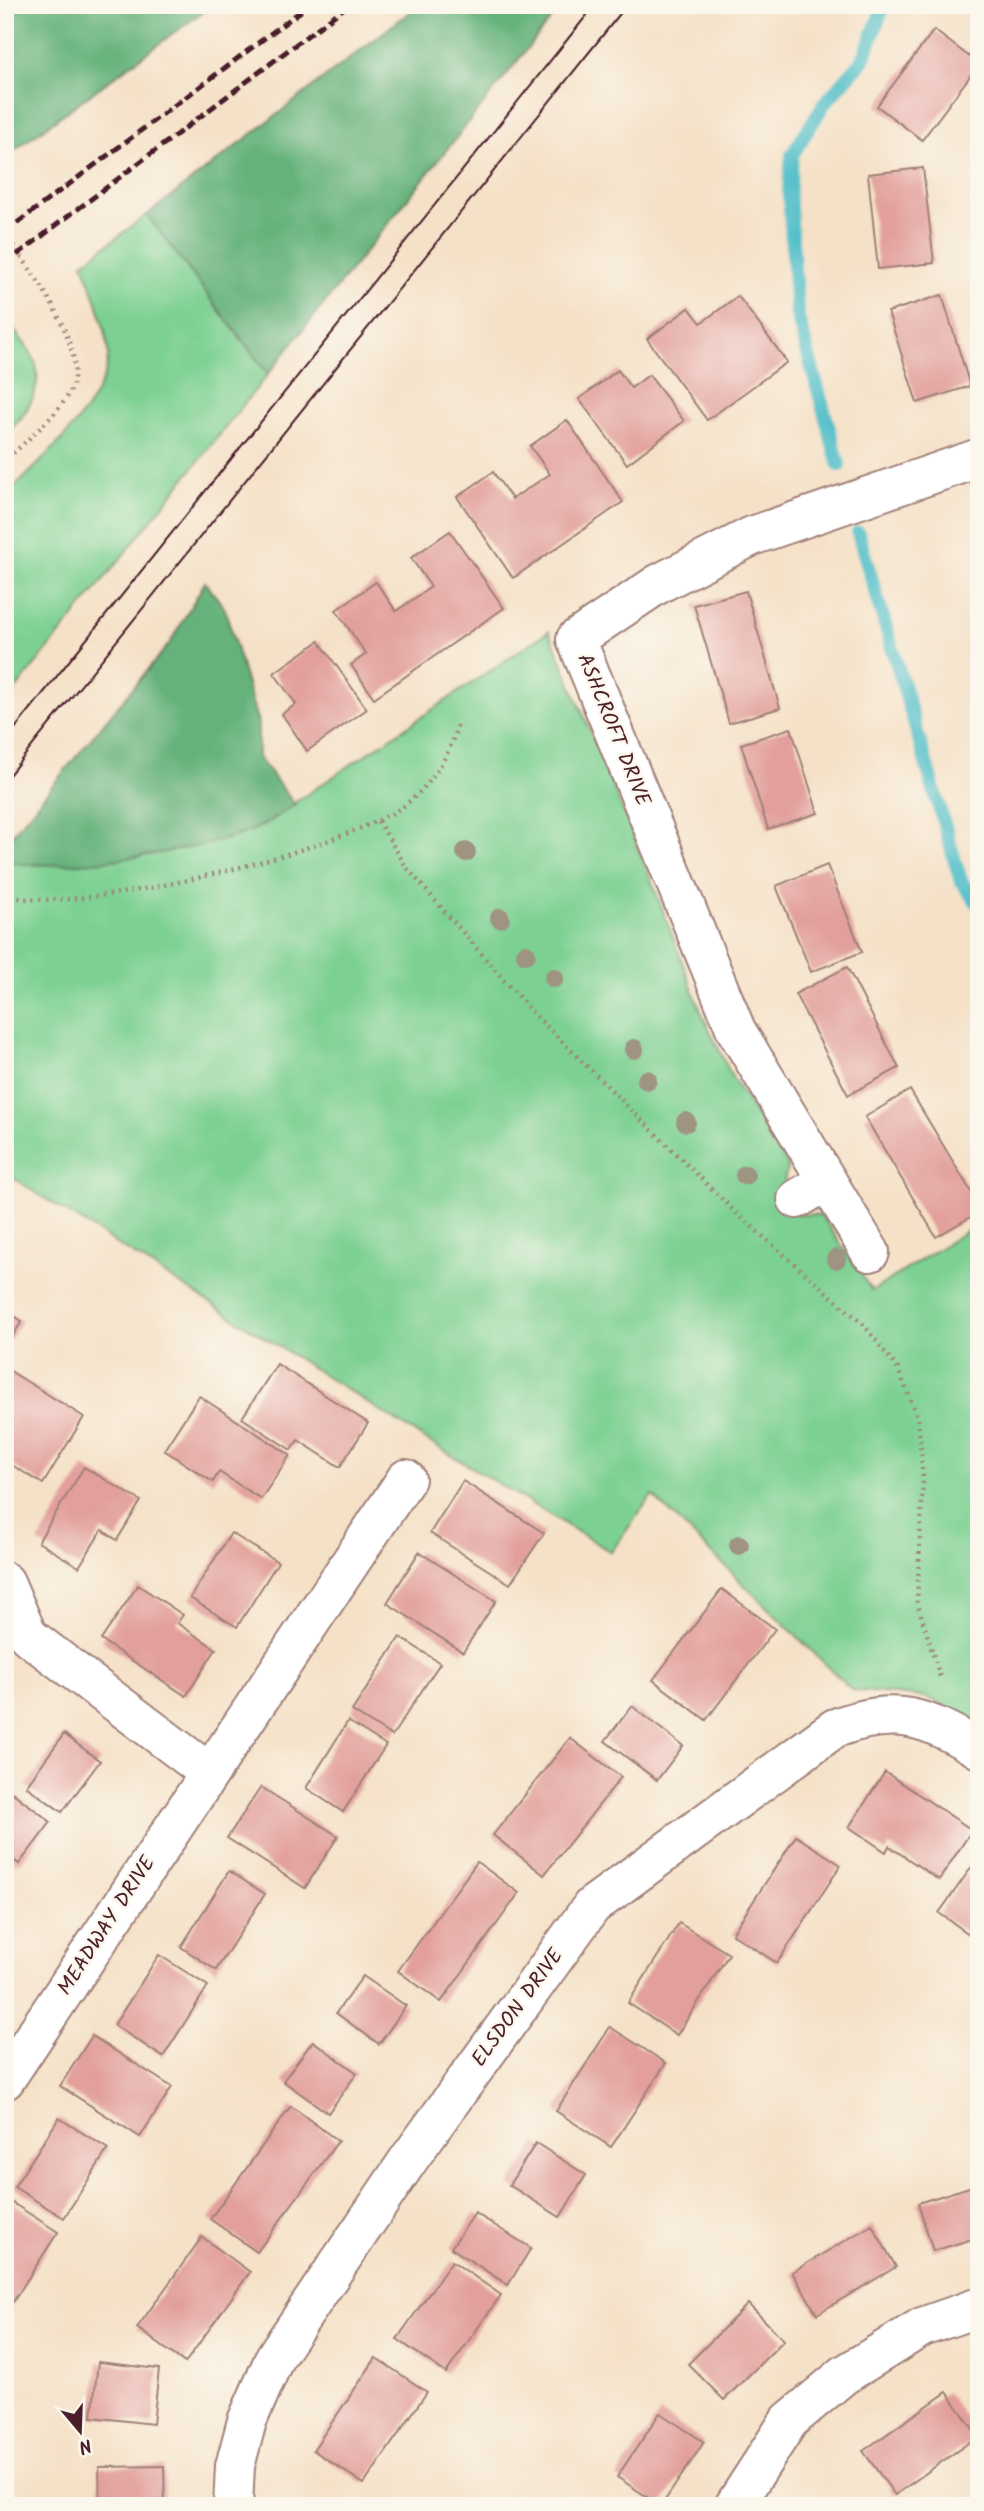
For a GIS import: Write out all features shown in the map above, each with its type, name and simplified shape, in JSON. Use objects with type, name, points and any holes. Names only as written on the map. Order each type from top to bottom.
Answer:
[{"type":"street","name":"ASHCROFT DRIVE","points":[[870,1252],[812,1190],[736,1030],[576,639],[659,584],[752,536],[979,458]]},
{"type":"street","name":"MEADWAY DRIVE","points":[[5,2080],[406,1479]]},
{"type":"street","points":[[5,1582],[28,1636],[208,1772]]},
{"type":"street","name":"ELSDON DRIVE","points":[[233,2506],[235,2466],[247,2421],[275,2357],[409,2159],[592,1906],[835,1728],[866,1717],[899,1714],[946,1730],[979,1749]]},
{"type":"street","points":[[734,2506],[789,2421],[844,2375],[922,2327],[979,2307]]},
{"type":"path","points":[[5,110],[14,103]]},
{"type":"path","points":[[5,234],[43,288],[70,345],[74,365],[73,385],[64,402],[5,461]]},
{"type":"path","points":[[5,894],[39,902],[148,890],[261,862],[378,821],[405,805],[437,774],[452,749],[458,722]]},
{"type":"path","points":[[378,821],[407,869],[531,1011],[734,1211],[864,1325],[898,1369],[918,1418],[923,1479],[917,1602],[944,1688],[946,1730]]},
{"type":"green space","points":[[5,5],[212,5],[6,156]]},
{"type":"green space","points":[[419,5],[562,5],[268,374],[147,215]]},
{"type":"green space","points":[[147,215],[268,374],[5,703],[5,496],[53,449],[86,410],[106,369],[108,351],[104,329],[83,263]]},
{"type":"green space","points":[[7,321],[30,351],[35,362],[37,382],[26,411],[5,434]]},
{"type":"green space","points":[[205,582],[225,609],[258,723],[258,757],[295,805],[253,830],[230,838],[166,852],[58,864],[5,861],[5,843],[170,643]]},
{"type":"green space","points":[[549,631],[654,887],[702,1014],[733,1079],[788,1165],[782,1191],[797,1214],[821,1215],[872,1291],[979,1223],[979,1722],[925,1697],[852,1690],[652,1495],[611,1552],[428,1441],[5,1173],[5,861],[60,864],[118,859],[254,830]]},
{"type":"building","points":[[934,30],[979,64],[922,140],[877,106]]},
{"type":"building","points":[[923,168],[934,263],[878,269],[868,174]]},
{"type":"building","points":[[942,295],[970,386],[917,403],[888,312]]},
{"type":"building","points":[[738,296],[787,362],[707,420],[647,339],[689,308],[701,323]]},
{"type":"building","points":[[618,370],[631,388],[649,375],[684,421],[627,464],[579,399]]},
{"type":"building","points":[[567,420],[623,502],[513,578],[457,497],[493,472],[512,499],[550,474],[530,446]]},
{"type":"building","points":[[450,531],[504,608],[374,698],[351,665],[366,654],[336,610],[376,582],[396,611],[431,587],[411,558]]},
{"type":"building","points":[[746,591],[780,708],[729,723],[694,605]]},
{"type":"building","points":[[319,641],[367,709],[307,751],[282,714],[296,704],[274,673]]},
{"type":"building","points":[[791,728],[818,813],[768,829],[741,744]]},
{"type":"building","points":[[827,865],[862,952],[811,972],[776,886]]},
{"type":"building","points":[[847,967],[899,1068],[848,1095],[795,994]]},
{"type":"building","points":[[910,1090],[979,1205],[979,1212],[936,1237],[865,1117]]},
{"type":"building","points":[[5,1310],[22,1321],[5,1348]]},
{"type":"building","points":[[277,1364],[368,1423],[340,1467],[298,1440],[291,1450],[242,1418]]},
{"type":"building","points":[[10,1371],[84,1417],[43,1484],[5,1461],[5,1378]]},
{"type":"building","points":[[199,1396],[290,1455],[261,1499],[219,1472],[213,1482],[164,1450]]},
{"type":"building","points":[[84,1467],[141,1501],[117,1540],[102,1530],[79,1567],[38,1542]]},
{"type":"building","points":[[463,1481],[544,1533],[510,1584],[430,1533]]},
{"type":"building","points":[[231,1533],[278,1562],[237,1627],[190,1598]]},
{"type":"building","points":[[419,1552],[496,1601],[463,1652],[387,1603]]},
{"type":"building","points":[[138,1585],[183,1615],[177,1623],[216,1649],[186,1696],[101,1640]]},
{"type":"building","points":[[722,1589],[775,1629],[706,1720],[653,1680]]},
{"type":"building","points":[[400,1637],[440,1663],[392,1736],[352,1711]]},
{"type":"building","points":[[632,1706],[683,1746],[657,1780],[605,1741]]},
{"type":"building","points":[[348,1721],[386,1745],[343,1812],[306,1788]]},
{"type":"building","points":[[64,1734],[100,1761],[62,1812],[26,1786]]},
{"type":"building","points":[[570,1738],[621,1777],[544,1875],[493,1835]]},
{"type":"building","points":[[885,1772],[972,1830],[939,1880],[889,1846],[886,1852],[849,1827]]},
{"type":"building","points":[[5,1787],[51,1822],[19,1864],[5,1854]]},
{"type":"building","points":[[261,1787],[338,1836],[305,1888],[227,1838]]},
{"type":"building","points":[[796,1836],[841,1865],[777,1963],[732,1934]]},
{"type":"building","points":[[477,1862],[519,1893],[441,2002],[398,1971]]},
{"type":"building","points":[[973,1865],[979,1869],[979,1941],[939,1913]]},
{"type":"building","points":[[229,1871],[265,1894],[216,1970],[181,1947]]},
{"type":"building","points":[[679,1923],[729,1954],[677,2035],[628,2003]]},
{"type":"building","points":[[159,1955],[208,1986],[163,2057],[114,2025]]},
{"type":"building","points":[[363,1976],[406,2006],[379,2044],[336,2013]]},
{"type":"building","points":[[610,2027],[666,2063],[611,2147],[556,2111]]},
{"type":"building","points":[[92,2036],[172,2087],[140,2137],[60,2086]]},
{"type":"building","points":[[313,2041],[357,2073],[328,2113],[283,2081]]},
{"type":"building","points":[[291,2106],[338,2141],[257,2252],[210,2219]]},
{"type":"building","points":[[59,2118],[108,2149],[64,2218],[14,2187]]},
{"type":"building","points":[[536,2143],[586,2175],[560,2217],[509,2185]]},
{"type":"building","points":[[979,2184],[979,2237],[933,2251],[918,2203]]},
{"type":"building","points":[[11,2202],[58,2232],[11,2305],[5,2301],[5,2210]]},
{"type":"building","points":[[475,2213],[531,2248],[508,2285],[451,2248]]},
{"type":"building","points":[[872,2225],[896,2267],[817,2314],[792,2272]]},
{"type":"building","points":[[202,2237],[250,2272],[185,2363],[137,2328]]},
{"type":"building","points":[[452,2261],[501,2295],[446,2373],[397,2339]]},
{"type":"building","points":[[748,2304],[784,2340],[724,2400],[688,2364]]},
{"type":"building","points":[[376,2358],[427,2392],[364,2484],[313,2450]]},
{"type":"building","points":[[98,2362],[159,2369],[153,2424],[92,2417]]},
{"type":"building","points":[[947,2392],[978,2436],[895,2495],[863,2451]]},
{"type":"building","points":[[660,2413],[704,2442],[661,2506],[617,2477]]},
{"type":"building","points":[[164,2466],[165,2506],[100,2506],[99,2467]]},
{"type":"waterway","points":[[839,465],[797,314],[789,193],[792,155],[824,104],[863,60],[884,5]]},
{"type":"waterway","points":[[858,533],[961,881],[979,905]]},
{"type":"tram line","points":[[5,741],[595,5]]},
{"type":"tram line","points":[[5,780],[627,5]]},
{"type":"railway","points":[[5,232],[309,5]]},
{"type":"railway","points":[[5,264],[348,5]]}]
